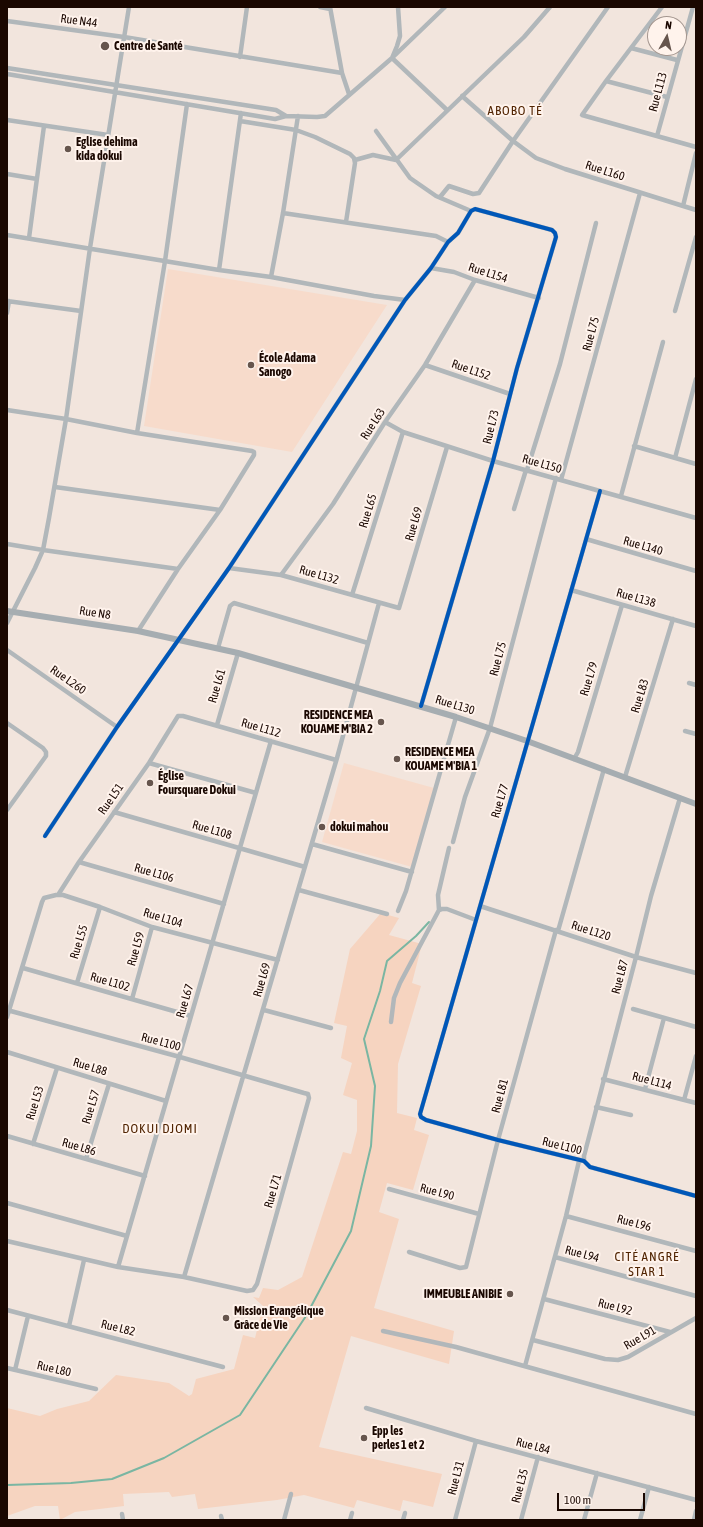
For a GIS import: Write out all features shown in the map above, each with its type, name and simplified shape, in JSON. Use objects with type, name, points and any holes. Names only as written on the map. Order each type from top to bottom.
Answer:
[{"type":"street","points":[[7,623],[10,611],[28,584],[43,550],[66,419],[90,248],[129,7]]},
{"type":"street","points":[[240,57],[247,7]]},
{"type":"street","points":[[320,7],[330,8],[342,73],[349,94]]},
{"type":"street","points":[[392,58],[400,36],[398,7]]},
{"type":"street","points":[[7,74],[275,119],[286,116],[325,116],[392,58],[445,7]]},
{"type":"street","points":[[396,160],[524,36],[550,7]]},
{"type":"street","points":[[440,197],[449,186],[473,194],[479,193],[513,141],[608,7]]},
{"type":"street","points":[[662,7],[606,81],[583,113],[583,116],[696,147]]},
{"type":"street","name":"Rue L113","points":[[657,136],[693,7]]},
{"type":"street","name":"Rue N44","points":[[7,21],[124,37],[342,73]]},
{"type":"street","points":[[631,48],[677,60]]},
{"type":"street","points":[[392,58],[447,110]]},
{"type":"street","points":[[7,68],[276,110],[286,116]]},
{"type":"street","points":[[606,81],[667,97]]},
{"type":"street","name":"Rue L160","points":[[462,96],[513,141],[536,158],[565,169],[696,210]]},
{"type":"street","points":[[137,433],[166,261],[187,104]]},
{"type":"street","points":[[219,270],[241,113]]},
{"type":"street","points":[[272,277],[298,116]]},
{"type":"street","points":[[7,120],[108,135]]},
{"type":"street","points":[[240,121],[296,130],[315,137],[350,154],[355,160],[346,222]]},
{"type":"street","points":[[29,238],[44,126]]},
{"type":"street","points":[[45,836],[117,727],[229,568],[405,300],[431,268],[448,242],[458,233],[473,210],[440,197],[410,178],[376,131]]},
{"type":"street","points":[[683,206],[696,153]]},
{"type":"street","points":[[355,160],[373,155],[396,160]]},
{"type":"street","points":[[7,174],[37,179]]},
{"type":"street","name":"Rue L75","points":[[453,842],[465,797],[490,728],[640,193]]},
{"type":"street","name":"Rue L73","points":[[421,706],[493,461],[510,394],[556,237],[552,230],[473,210]]},
{"type":"street","points":[[283,213],[436,236],[448,242]]},
{"type":"street","points":[[514,509],[560,364],[596,223]]},
{"type":"street","points":[[7,235],[219,270],[272,277],[374,296],[405,300]]},
{"type":"street","points":[[675,311],[696,238]]},
{"type":"street","name":"Rue L154","points":[[431,268],[454,272],[475,280],[539,298]]},
{"type":"street","name":"Rue L63","points":[[281,575],[333,504],[425,365],[475,280]]},
{"type":"street","points":[[7,313],[8,301],[81,312]]},
{"type":"street","points":[[621,496],[663,342]]},
{"type":"street","name":"Rue L152","points":[[425,365],[510,394]]},
{"type":"street","points":[[675,458],[696,379]]},
{"type":"street","points":[[7,410],[254,452],[254,455],[220,510],[178,569],[138,631]]},
{"type":"street","name":"Rue L150","points":[[386,422],[403,432],[447,447],[696,518]]},
{"type":"street","name":"Rue L65","points":[[352,595],[403,432]]},
{"type":"street","points":[[634,446],[696,464]]},
{"type":"street","name":"Rue L69","points":[[401,606],[447,447]]},
{"type":"street","points":[[55,487],[220,510]]},
{"type":"street","name":"Rue L77","points":[[421,1117],[421,1111],[600,491]]},
{"type":"street","name":"Rue L140","points":[[586,539],[696,571]]},
{"type":"street","points":[[7,544],[178,569]]},
{"type":"street","name":"Rue L132","points":[[229,568],[281,575],[397,608],[401,606]]},
{"type":"street","name":"Rue L138","points":[[571,590],[696,626]]},
{"type":"street","points":[[218,648],[230,606],[234,603],[368,643]]},
{"type":"street","name":"Rue L69","points":[[184,1278],[299,890],[357,688],[379,603]]},
{"type":"street","name":"Rue L79","points":[[574,759],[578,752],[622,605]]},
{"type":"street","name":"Rue N8","points":[[10,611],[179,639]]},
{"type":"street","name":"Rue L83","points":[[625,778],[673,619]]},
{"type":"street","name":"Rue L130","points":[[179,639],[238,653],[456,717],[527,741],[696,804]]},
{"type":"street","name":"Rue L260","points":[[7,650],[117,727]]},
{"type":"street","name":"Rue L61","points":[[217,725],[238,653]]},
{"type":"street","points":[[689,683],[696,685]]},
{"type":"street","name":"Rue L112","points":[[180,715],[336,760]]},
{"type":"street","name":"Rue L51","points":[[58,895],[79,862],[149,763],[180,715]]},
{"type":"street","points":[[398,911],[412,872],[456,717]]},
{"type":"street","points":[[7,723],[43,748],[46,752],[46,756],[7,810]]},
{"type":"street","points":[[685,731],[696,734]]},
{"type":"street","name":"Rue L67","points":[[118,1267],[271,741]]},
{"type":"street","points":[[149,763],[256,794]]},
{"type":"street","name":"Rue L81","points":[[409,1252],[460,1268],[465,1268],[467,1264],[498,1140],[604,769]]},
{"type":"street","name":"Rue L87","points":[[525,1366],[584,1156],[655,880],[680,798]]},
{"type":"street","name":"Rue L108","points":[[114,812],[305,867]]},
{"type":"street","points":[[312,844],[412,872]]},
{"type":"street","points":[[391,1022],[394,998],[400,983],[439,910],[438,895],[450,848]]},
{"type":"street","name":"Rue L106","points":[[79,862],[224,904]]},
{"type":"street","points":[[299,890],[387,914]]},
{"type":"street","name":"Rue L104","points":[[23,968],[42,902],[44,898],[58,895],[63,895],[100,907],[152,927],[278,960]]},
{"type":"street","name":"Rue L120","points":[[480,906],[636,957],[696,973]]},
{"type":"street","name":"Rue L55","points":[[77,983],[100,907]]},
{"type":"street","points":[[439,910],[447,909],[476,920]]},
{"type":"street","name":"Rue L59","points":[[132,999],[152,927]]},
{"type":"street","points":[[7,1017],[23,968]]},
{"type":"street","name":"Rue L102","points":[[23,968],[191,1016]]},
{"type":"street","points":[[633,1009],[696,1027]]},
{"type":"street","points":[[264,1010],[331,1028]]},
{"type":"street","name":"Rue L100","points":[[8,1011],[245,1075],[304,1092],[309,1096]]},
{"type":"street","points":[[645,1089],[664,1018]]},
{"type":"street","name":"Rue L88","points":[[7,1052],[166,1101]]},
{"type":"street","points":[[684,1100],[696,1056]]},
{"type":"street","name":"Rue L53","points":[[33,1144],[57,1068]]},
{"type":"street","name":"Rue L114","points":[[603,1079],[696,1103]]},
{"type":"street","name":"Rue L57","points":[[86,1159],[109,1084]]},
{"type":"street","name":"Rue L71","points":[[184,1278],[247,1292],[253,1290],[257,1284],[309,1101],[309,1096]]},
{"type":"street","points":[[596,1107],[631,1115]]},
{"type":"street","name":"Rue L100","points":[[421,1117],[426,1120],[498,1140],[582,1161],[590,1166],[696,1196]]},
{"type":"street","name":"Rue L86","points":[[7,1136],[145,1176]]},
{"type":"street","name":"Rue L90","points":[[389,1189],[479,1214]]},
{"type":"street","points":[[7,1203],[127,1236]]},
{"type":"street","name":"Rue L96","points":[[566,1216],[696,1251]]},
{"type":"street","points":[[7,1241],[84,1260],[184,1278]]},
{"type":"street","name":"Rue L94","points":[[555,1257],[696,1296]]},
{"type":"street","points":[[69,1326],[84,1260]]},
{"type":"street","name":"Rue L92","points":[[544,1299],[670,1332]]},
{"type":"street","name":"Rue L82","points":[[7,1310],[223,1367]]},
{"type":"street","points":[[15,1370],[28,1316]]},
{"type":"street","name":"Rue L91","points":[[533,1340],[605,1359],[618,1360],[628,1357],[696,1318]]},
{"type":"street","points":[[383,1331],[456,1347],[696,1414]]},
{"type":"street","name":"Rue L80","points":[[7,1368],[96,1389]]},
{"type":"street","name":"Rue L84","points":[[366,1408],[476,1441],[696,1500]]},
{"type":"street","name":"Rue L31","points":[[455,1520],[476,1441]]},
{"type":"street","name":"Rue L35","points":[[521,1520],[538,1457]]},
{"type":"street","points":[[584,1520],[597,1473]]},
{"type":"street","points":[[640,1520],[649,1487]]},
{"type":"street","points":[[284,1520],[291,1494]]},
{"type":"street","points":[[694,1520],[696,1511]]},
{"type":"street","points":[[350,1520],[352,1513]]},
{"type":"street","points":[[403,1520],[405,1513]]},
{"type":"street","points":[[122,1514],[123,1520]]},
{"type":"shaded area","name":"École Adama Sanogo","points":[[168,269],[387,305],[292,452],[144,426]]},
{"type":"shaded area","points":[[344,763],[434,788],[412,867],[322,842]]},
{"type":"shaded area","points":[[381,913],[399,918],[389,935],[422,944],[412,983],[421,986],[398,1064],[397,1113],[417,1118],[414,1130],[429,1135],[413,1190],[387,1183],[379,1212],[399,1219],[374,1308],[454,1331],[449,1364],[351,1336],[319,1447],[442,1474],[433,1507],[403,1500],[400,1511],[357,1500],[354,1508],[304,1495],[277,1500],[198,1509],[195,1494],[172,1497],[169,1492],[123,1494],[124,1506],[75,1512],[60,1520],[58,1506],[35,1506],[7,1516],[7,1408],[40,1416],[57,1409],[89,1401],[116,1375],[169,1383],[189,1396],[192,1394],[196,1379],[234,1369],[243,1335],[255,1338],[263,1306],[253,1297],[259,1298],[263,1288],[278,1290],[302,1277],[343,1152],[351,1154],[357,1131],[357,1100],[343,1095],[352,1063],[341,1058],[347,1026],[334,1023],[350,949]]},
{"type":"waterway","points":[[7,1485],[71,1483],[112,1479],[164,1458],[240,1415],[306,1316],[351,1231],[371,1146],[375,1086],[364,1039],[380,991],[387,961],[416,936],[429,922]]},
{"type":"cycle path","points":[[45,836],[117,727],[229,568],[405,300],[431,268],[448,242],[458,233],[471,211],[475,209],[552,230],[556,237],[517,368],[493,461],[421,706]]},
{"type":"cycle path","points":[[600,491],[420,1114],[421,1117],[426,1120],[498,1140],[584,1161],[590,1167],[696,1196]]},
{"type":"place","name":"Centre de Santé","points":[[105,46]]},
{"type":"place","name":"Eglise dehima kida dokui","points":[[68,149]]},
{"type":"place","name":"École Adama Sanogo","points":[[251,365]]},
{"type":"place","name":"RESIDENCE MEA KOUAME M'BIA 2","points":[[381,722]]},
{"type":"place","name":"RESIDENCE MEA KOUAME M'BIA 1","points":[[397,759]]},
{"type":"place","name":"Église Foursquare Dokui","points":[[150,783]]},
{"type":"place","name":"dokui mahou","points":[[322,827]]},
{"type":"place","name":"IMMEUBLE ANIBIE","points":[[510,1294]]},
{"type":"place","name":"Mission Evangélique Grâce de Vie","points":[[226,1318]]},
{"type":"place","name":"Epp les perles 1 et 2","points":[[364,1438]]},
{"type":"district","name":"ABOBO TÉ","points":[[515,111]]},
{"type":"district","name":"DOKUI DJOMI","points":[[160,1129]]},
{"type":"district","name":"CITÉ ANGRÉ STAR 1","points":[[647,1264]]}]
